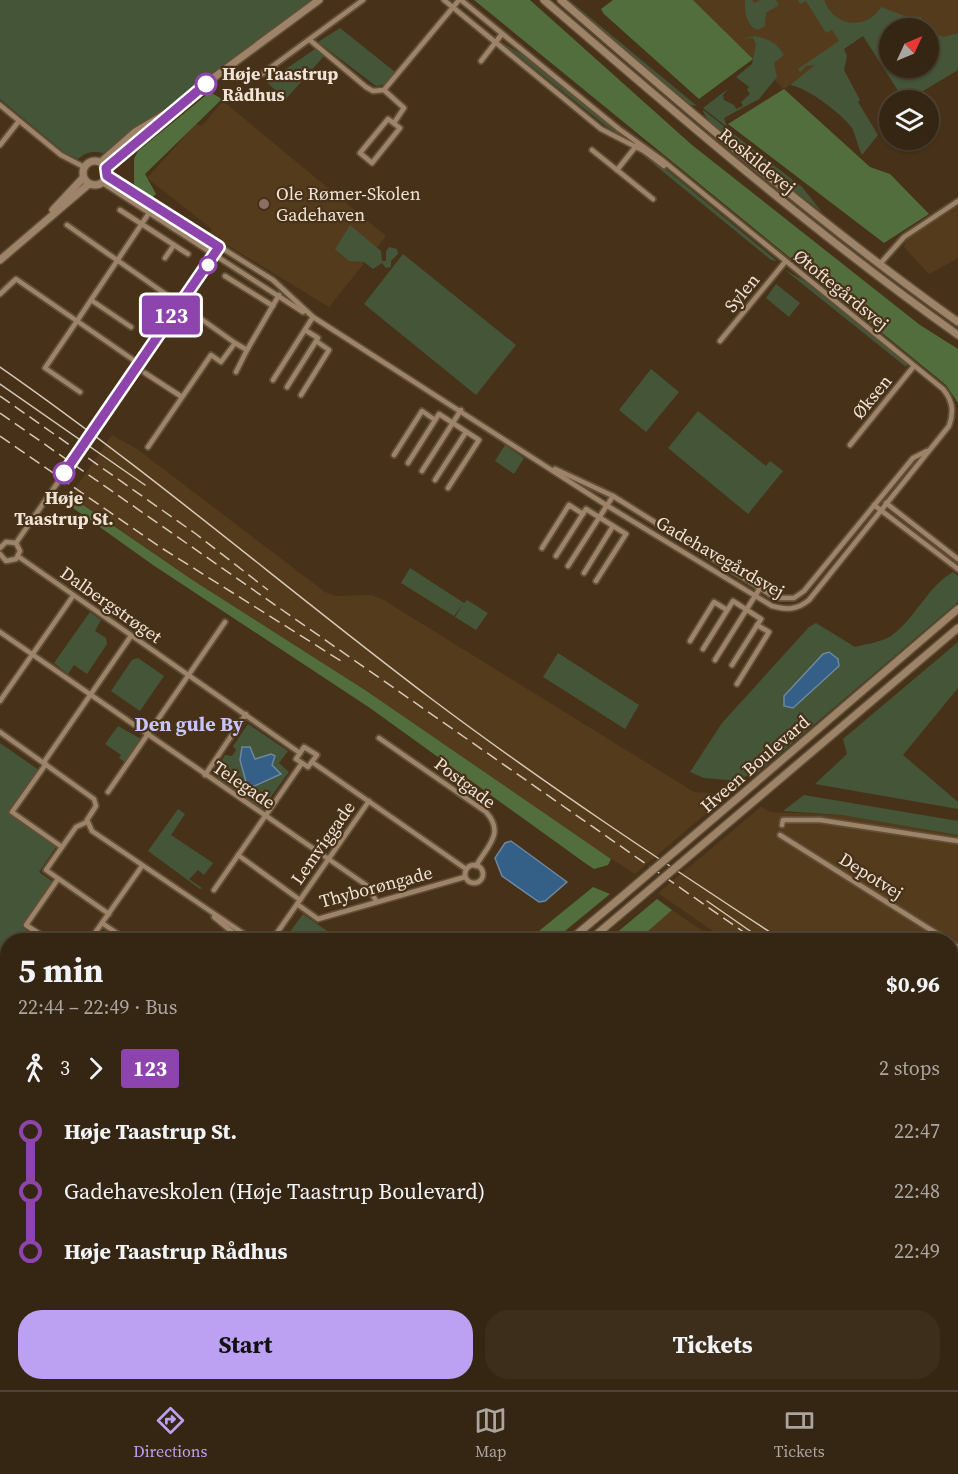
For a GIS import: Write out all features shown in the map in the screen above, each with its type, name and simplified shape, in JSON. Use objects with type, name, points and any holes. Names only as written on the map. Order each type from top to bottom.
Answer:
[{"type":"street","points":[[83,178],[89,184],[96,185],[104,172],[180,106],[277,29],[319,0]]},
{"type":"street","points":[[262,74],[311,41],[314,34],[363,0]]},
{"type":"street","name":"Øtoftegårdsvej","points":[[444,0],[601,129],[637,144]]},
{"type":"street","points":[[311,41],[366,87],[373,91],[384,90],[460,0]]},
{"type":"street","name":"Øtoftegårdsvej","points":[[460,0],[943,389],[952,405],[949,426],[886,503]]},
{"type":"street","name":"Roskildevej","points":[[544,0],[746,173],[873,273],[958,335]]},
{"type":"street","name":"Roskildevej","points":[[561,0],[735,150],[879,265],[958,322]]},
{"type":"street","points":[[481,61],[502,34]]},
{"type":"street","points":[[384,90],[404,108],[394,123]]},
{"type":"street","points":[[0,105],[61,154],[84,167]]},
{"type":"street","points":[[388,118],[394,123],[400,128],[372,163],[360,153],[388,118]]},
{"type":"street","points":[[0,145],[19,121]]},
{"type":"street","points":[[617,170],[637,144]]},
{"type":"street","points":[[592,150],[653,199]]},
{"type":"street","points":[[46,219],[83,178],[84,167],[91,161],[104,172]]},
{"type":"street","name":"Gadehavegårdsvej","points":[[104,172],[273,280],[313,317]]},
{"type":"street","name":"Gadehavegårdsvej","points":[[104,172],[149,212],[606,505],[755,596],[783,609],[801,606],[809,600],[886,503]]},
{"type":"street","points":[[0,260],[89,184]]},
{"type":"street","points":[[879,265],[904,237],[958,201]]},
{"type":"street","points":[[80,392],[45,368],[154,206]]},
{"type":"street","points":[[120,210],[188,254]]},
{"type":"street","points":[[67,225],[174,300]]},
{"type":"street","points":[[165,258],[174,244]]},
{"type":"street","points":[[15,543],[219,247]]},
{"type":"street","name":"Sylen","points":[[720,341],[785,261]]},
{"type":"street","points":[[225,276],[273,306]]},
{"type":"street","points":[[0,294],[16,279],[132,359]]},
{"type":"street","points":[[236,372],[279,295]]},
{"type":"street","points":[[92,300],[131,327]]},
{"type":"street","points":[[190,311],[247,350]]},
{"type":"street","points":[[273,380],[313,317]]},
{"type":"street","points":[[287,387],[318,338],[305,330]]},
{"type":"street","points":[[301,395],[329,350],[316,341]]},
{"type":"street","points":[[148,447],[211,355],[221,362],[235,343]]},
{"type":"street","name":"Øksen","points":[[850,445],[914,366]]},
{"type":"street","points":[[145,373],[182,398]]},
{"type":"street","points":[[422,471],[461,410]]},
{"type":"street","points":[[394,455],[422,411],[435,420]]},
{"type":"street","points":[[408,463],[439,414],[479,440],[448,488]]},
{"type":"street","points":[[435,480],[466,432]]},
{"type":"street","name":"Øtoftegårdsvej","points":[[879,498],[913,458],[931,448]]},
{"type":"street","name":"Gadehavegårdsvej","points":[[545,464],[613,496],[782,600],[798,596],[879,498]]},
{"type":"street","points":[[568,566],[613,496]]},
{"type":"street","points":[[879,498],[958,559]]},
{"type":"street","points":[[542,548],[569,505],[583,514]]},
{"type":"street","points":[[874,505],[958,569]]},
{"type":"street","points":[[556,556],[586,508],[626,534],[596,581]]},
{"type":"street","points":[[584,573],[613,526]]},
{"type":"street","points":[[0,547],[9,541],[15,543],[19,548],[19,557],[13,561],[1,560]]},
{"type":"street","name":"Dalbergstrøget","points":[[19,557],[300,753],[304,747],[317,755],[312,762]]},
{"type":"street","points":[[716,660],[760,588]]},
{"type":"street","points":[[0,701],[73,596]]},
{"type":"street","points":[[703,649],[733,601],[761,619],[732,665]]},
{"type":"street","points":[[690,641],[714,602],[727,610]]},
{"type":"street","name":"Hveen Boulevard","points":[[578,933],[958,609]]},
{"type":"street","points":[[108,792],[225,622]]},
{"type":"street","points":[[737,684],[769,632],[757,625]]},
{"type":"street","name":"Hveen Boulevard","points":[[598,933],[958,628]]},
{"type":"street","name":"Telegade","points":[[0,632],[366,885],[377,902]]},
{"type":"street","points":[[62,847],[12,812],[131,636]]},
{"type":"street","points":[[205,775],[246,714]]},
{"type":"street","points":[[0,732],[94,799],[96,806],[87,822],[76,827],[46,870],[109,914]]},
{"type":"street","name":"Postgade","points":[[379,738],[486,812],[495,823],[496,832],[476,866]]},
{"type":"street","points":[[300,753],[296,759],[308,767],[312,762],[369,801]]},
{"type":"street","points":[[214,890],[302,763]]},
{"type":"street","name":"Lemviggade","points":[[277,933],[369,801]]},
{"type":"street","name":"Thyborøngade","points":[[369,801],[466,869]]},
{"type":"street","name":"Depotvej","points":[[782,825],[783,820],[820,820],[958,841]]},
{"type":"street","points":[[87,822],[93,831],[142,866],[243,933]]},
{"type":"street","name":"Depotvej","points":[[780,835],[935,933]]},
{"type":"street","name":"Lemviggade","points":[[238,855],[299,902]]},
{"type":"street","points":[[95,933],[142,866]]},
{"type":"street","points":[[476,866],[482,871],[480,880],[471,883],[465,877],[466,869],[476,866]]},
{"type":"street","name":"Thyborøngade","points":[[299,902],[318,919],[465,877]]},
{"type":"street","points":[[38,933],[26,925],[58,879]]},
{"type":"street","points":[[203,908],[233,933]]},
{"type":"street","points":[[102,924],[116,933]]},
{"type":"shaded area","points":[[693,0],[958,0],[958,39],[939,38],[939,18],[899,18],[893,15],[889,18],[879,18],[879,25],[784,89]]},
{"type":"shaded area","name":"Ole Rømer-Skolen Gadehaven","points":[[223,101],[386,236],[329,307],[209,234],[212,229],[147,178],[196,124],[202,126]]},
{"type":"shaded area","points":[[958,206],[958,258],[929,274],[904,247],[907,238]]},
{"type":"shaded area","points":[[112,435],[137,449],[325,592],[336,596],[371,595],[382,599],[694,792],[729,794],[635,874],[536,810],[365,690],[194,581],[70,496]]},
{"type":"shaded area","points":[[761,807],[770,812],[841,815],[958,835],[958,933],[716,933],[658,893]]},
{"type":"shaded area","points":[[672,910],[706,933],[646,933]]},
{"type":"green space","points":[[0,0],[312,0],[207,77],[109,155],[93,152],[78,159],[65,153],[0,99]]},
{"type":"green space","points":[[474,0],[530,0],[692,145],[920,325],[958,349],[958,403],[946,385]]},
{"type":"green space","points":[[566,0],[569,0],[697,106],[686,104]]},
{"type":"green space","points":[[613,0],[693,0],[753,59],[699,99],[604,14],[601,9]]},
{"type":"green space","points":[[745,0],[752,0],[754,3],[760,0],[776,0],[779,5],[766,13],[765,26],[758,30],[748,21]]},
{"type":"green space","points":[[798,0],[824,0],[835,16],[851,23],[867,20],[881,7],[905,16],[921,18],[879,18],[879,61],[863,36],[844,49],[847,56],[844,70],[860,100],[858,102],[878,135],[862,155],[852,128],[841,116],[815,96],[790,85],[815,65],[806,66],[800,72],[798,69],[839,41],[832,30],[826,33],[806,1],[800,4]]},
{"type":"green space","points":[[340,28],[395,72],[386,84],[376,86],[318,42]]},
{"type":"green space","points":[[958,33],[958,70],[925,90],[898,90],[890,78],[939,78],[939,35],[943,37]]},
{"type":"green space","points":[[754,36],[772,42],[784,55],[774,63],[777,77],[759,99],[724,118],[727,127],[703,108],[728,89],[723,95],[724,100],[734,105],[736,109],[743,106],[741,102],[750,94],[747,90],[749,87],[736,77],[752,64],[756,44],[753,38],[741,39]]},
{"type":"green space","points":[[501,42],[529,59],[630,141],[607,127]]},
{"type":"green space","points":[[315,49],[324,56],[285,100],[267,82]]},
{"type":"green space","points":[[784,89],[870,167],[890,174],[929,214],[884,243],[728,124]]},
{"type":"green space","points":[[210,92],[222,99],[145,174],[156,194],[152,198],[134,184],[134,159],[138,151]]},
{"type":"green space","points":[[703,110],[802,187],[822,212],[736,146],[708,119]]},
{"type":"green space","points":[[640,153],[653,163],[660,164],[777,261],[771,260]]},
{"type":"green space","points":[[350,225],[381,251],[382,261],[386,261],[386,251],[389,247],[397,249],[398,254],[391,261],[391,267],[386,268],[382,263],[373,269],[364,262],[349,261],[335,249]]},
{"type":"green space","points":[[403,254],[516,345],[476,395],[364,304]]},
{"type":"green space","points":[[785,270],[806,282],[907,364],[906,367]]},
{"type":"green space","points":[[776,284],[800,303],[789,317],[766,298]]},
{"type":"green space","points":[[651,369],[679,392],[646,432],[619,410]]},
{"type":"green space","points":[[698,411],[766,466],[770,461],[783,471],[748,514],[668,448]]},
{"type":"green space","points":[[505,445],[524,458],[514,474],[495,461]]},
{"type":"green space","points":[[70,496],[194,581],[365,690],[611,859],[608,865],[594,869],[585,863],[370,708],[153,565],[66,503]]},
{"type":"green space","points":[[410,568],[464,603],[467,600],[488,613],[476,630],[455,617],[463,604],[454,616],[401,583]]},
{"type":"green space","points":[[953,572],[958,576],[958,602],[754,776],[746,776],[740,781],[704,778],[690,772],[722,723],[809,627],[816,623],[855,647],[883,640],[900,629],[936,586]]},
{"type":"green space","points":[[90,612],[101,620],[95,631],[106,638],[107,644],[87,674],[74,665],[68,674],[54,663]]},
{"type":"green space","points":[[958,642],[958,688],[903,755],[958,802],[958,809],[815,784],[847,754],[843,739]]},
{"type":"green space","points":[[558,653],[639,705],[625,729],[543,677]]},
{"type":"green space","points":[[138,658],[164,676],[140,711],[111,691],[132,660]]},
{"type":"green space","points":[[248,724],[288,751],[279,763],[289,772],[262,809],[213,774],[225,755],[232,756],[236,750],[233,746]]},
{"type":"green space","points":[[118,726],[141,739],[125,762],[119,758],[121,755],[105,744]]},
{"type":"green space","points":[[0,743],[43,773],[13,815],[56,847],[39,872],[53,882],[22,927],[31,933],[0,933]]},
{"type":"green space","points":[[804,795],[958,821],[958,835],[841,815],[783,811]]},
{"type":"green space","points":[[178,809],[185,814],[171,835],[213,863],[204,875],[198,870],[189,879],[202,888],[200,889],[148,851]]},
{"type":"green space","points":[[593,887],[610,894],[563,933],[537,933]]},
{"type":"green space","points":[[657,899],[672,910],[646,933],[616,933]]},
{"type":"green space","points":[[303,914],[330,933],[289,933]]},
{"type":"water","points":[[829,652],[838,659],[839,666],[793,708],[784,706],[784,696],[823,654]]},
{"type":"water","points":[[242,747],[250,747],[255,759],[271,754],[275,756],[272,765],[281,774],[248,789],[240,760]]},
{"type":"water","points":[[511,841],[567,882],[545,901],[539,902],[502,876],[495,858],[505,843]]},
{"type":"tram line","points":[[0,367],[163,488],[375,656],[472,729],[604,822],[771,933]]},
{"type":"tram line","points":[[0,384],[145,485]]},
{"type":"tram line","points":[[707,901],[753,933]]},
{"type":"railway","points":[[0,396],[196,534],[268,590]]},
{"type":"railway","points":[[0,413],[745,933]]},
{"type":"railway","points":[[0,436],[160,547],[341,661]]},
{"type":"bus line","name":"123","points":[[64,473],[219,247],[107,176],[106,168],[142,135],[168,118],[206,84]]},
{"type":"place","name":"Høje Taastrup Rådhus","points":[[206,84]]},
{"type":"place","name":"Ole Rømer-Skolen Gadehaven","points":[[264,204]]},
{"type":"place","name":"Høje Taastrup St.","points":[[64,473]]},
{"type":"district","name":"Den gule By","points":[[189,724]]}]
